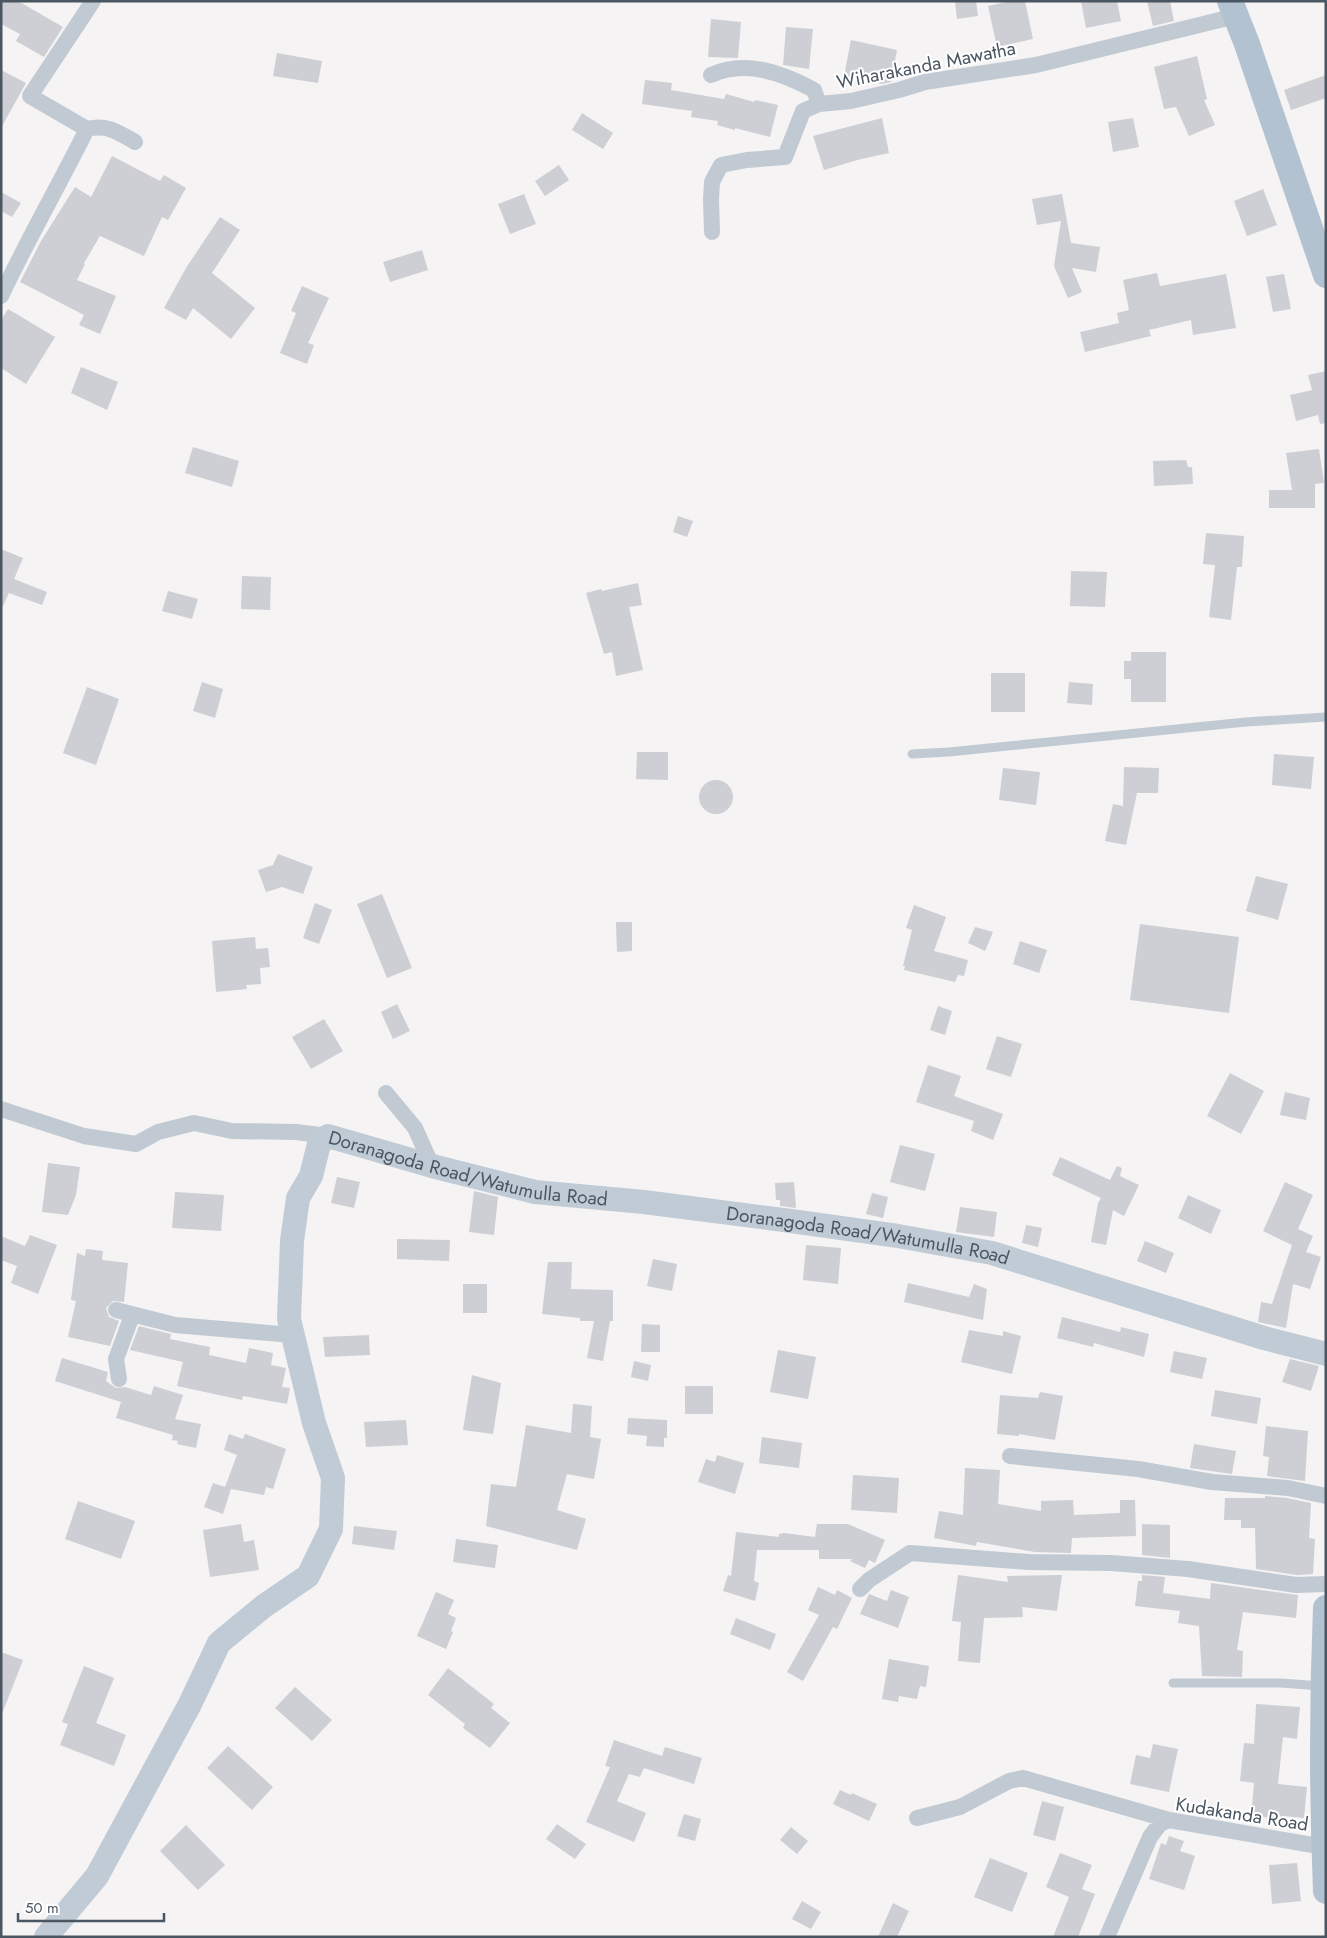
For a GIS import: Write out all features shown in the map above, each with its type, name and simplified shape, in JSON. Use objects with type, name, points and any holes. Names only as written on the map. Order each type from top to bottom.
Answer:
[{"type":"main road","points":[[1233,9],[1326,275]]},
{"type":"main road","points":[[1326,1608],[1324,1686],[1324,1847],[1326,1891]]},
{"type":"street","points":[[93,1],[30,96],[87,129],[98,126],[114,130],[135,142]]},
{"type":"street","name":"Wiharakanda Mawatha","points":[[712,232],[712,182],[720,165],[747,160],[785,157],[803,111],[819,104],[851,101],[925,82],[1036,64],[1233,9]]},
{"type":"street","points":[[711,75],[725,69],[765,69],[794,79],[814,90],[819,104]]},
{"type":"street","points":[[1,296],[29,238],[61,182],[87,129]]},
{"type":"street","points":[[386,1093],[415,1128],[432,1166]]},
{"type":"street","points":[[1,1109],[84,1136],[136,1144],[158,1132],[194,1123],[232,1131],[296,1132],[328,1136]]},
{"type":"street","name":"Doranagoda Road/Watumulla Road","points":[[46,1937],[97,1876],[190,1704],[219,1643],[264,1606],[308,1576],[331,1529],[333,1478],[314,1423],[289,1319],[292,1241],[298,1198],[311,1176],[320,1144],[328,1136],[432,1166],[535,1192],[644,1202],[791,1221],[898,1236],[992,1253],[1264,1338],[1326,1354]]},
{"type":"street","points":[[116,1310],[175,1325],[293,1335]]},
{"type":"street","points":[[119,1379],[116,1359],[134,1315]]},
{"type":"street","points":[[1010,1456],[1138,1469],[1212,1482],[1288,1488],[1326,1496]]},
{"type":"street","points":[[860,1589],[869,1580],[910,1553],[1029,1562],[1111,1564],[1188,1569],[1296,1585],[1326,1584]]},
{"type":"street","points":[[917,1818],[960,1807],[1009,1781],[1023,1778],[1169,1820]]},
{"type":"street","name":"Kudakanda Road","points":[[1107,1937],[1150,1838],[1160,1824],[1169,1820],[1324,1847]]},
{"type":"lane","points":[[912,754],[949,752],[1246,722],[1326,717]]},
{"type":"lane","points":[[1173,1683],[1281,1682],[1324,1686]]},
{"type":"building","points":[[1,1],[18,1],[63,27],[44,57],[16,41],[20,34],[1,24]]},
{"type":"building","points":[[955,1],[976,1],[978,16],[957,19]]},
{"type":"building","points":[[1011,1],[1025,1],[1033,39],[997,47],[988,6]]},
{"type":"building","points":[[1081,1],[1117,1],[1121,21],[1086,28]]},
{"type":"building","points":[[1147,1],[1170,1],[1174,21],[1153,26]]},
{"type":"building","points":[[711,19],[741,22],[738,58],[708,57]]},
{"type":"building","points":[[786,27],[813,29],[809,69],[783,65]]},
{"type":"building","points":[[851,40],[897,50],[891,82],[882,84],[844,76]]},
{"type":"building","points":[[277,53],[322,61],[318,83],[273,76]]},
{"type":"building","points":[[1197,56],[1207,99],[1204,100],[1215,125],[1189,136],[1176,107],[1164,109],[1154,67]]},
{"type":"building","points":[[1,70],[26,83],[1,128]]},
{"type":"building","points":[[1326,75],[1326,98],[1291,110],[1284,90]]},
{"type":"building","points":[[645,80],[672,83],[671,90],[724,99],[726,94],[754,102],[755,100],[778,105],[770,137],[717,125],[718,121],[691,117],[692,111],[642,104]]},
{"type":"building","points":[[582,113],[613,133],[603,149],[572,130]]},
{"type":"building","points":[[882,118],[889,153],[824,170],[813,136]]},
{"type":"building","points":[[1133,118],[1139,147],[1113,152],[1108,122]]},
{"type":"building","points":[[112,156],[160,181],[164,175],[186,188],[168,220],[162,217],[144,256],[100,236],[84,263],[77,280],[116,296],[100,334],[79,325],[84,315],[20,282],[41,241],[75,187],[91,197]]},
{"type":"building","points":[[559,165],[569,180],[545,196],[535,181]]},
{"type":"building","points":[[1263,189],[1277,225],[1247,236],[1234,201]]},
{"type":"building","points":[[1,192],[21,203],[12,217],[1,211]]},
{"type":"building","points":[[524,194],[536,224],[510,234],[498,204]]},
{"type":"building","points":[[1062,194],[1071,243],[1100,247],[1096,272],[1072,268],[1082,292],[1068,298],[1054,266],[1061,221],[1037,225],[1032,199]]},
{"type":"building","points":[[220,217],[240,230],[212,273],[255,308],[231,339],[193,308],[186,320],[164,308],[186,268]]},
{"type":"building","points":[[422,250],[428,270],[390,282],[383,262]]},
{"type":"building","points":[[1157,273],[1160,286],[1226,274],[1236,328],[1193,335],[1191,320],[1149,330],[1151,336],[1085,352],[1080,332],[1119,323],[1117,313],[1129,310],[1123,280]]},
{"type":"building","points":[[1284,274],[1291,309],[1273,312],[1266,277]]},
{"type":"building","points":[[302,286],[329,298],[308,343],[314,345],[307,364],[280,353],[296,313],[291,311]]},
{"type":"building","points":[[8,309],[55,337],[26,384],[1,368],[1,320]]},
{"type":"building","points":[[81,367],[118,382],[107,410],[71,393]]},
{"type":"building","points":[[1326,371],[1326,423],[1320,424],[1318,415],[1296,421],[1290,395],[1312,390],[1308,375]]},
{"type":"building","points":[[193,447],[239,461],[232,487],[185,473]]},
{"type":"building","points":[[1319,449],[1324,483],[1315,484],[1315,508],[1269,508],[1269,490],[1292,490],[1286,453]]},
{"type":"building","points":[[1186,460],[1188,467],[1192,467],[1193,484],[1154,486],[1153,461]]},
{"type":"building","points":[[678,516],[693,521],[687,537],[673,532]]},
{"type":"building","points":[[1206,533],[1244,536],[1242,567],[1237,567],[1231,620],[1209,617],[1215,565],[1203,564]]},
{"type":"building","points":[[1,549],[23,558],[14,579],[47,592],[42,605],[9,593],[1,610]]},
{"type":"building","points":[[1071,571],[1107,572],[1105,607],[1070,606]]},
{"type":"building","points":[[242,576],[271,577],[270,610],[241,609]]},
{"type":"building","points":[[638,583],[642,605],[629,607],[643,670],[616,676],[612,652],[604,654],[586,593]]},
{"type":"building","points":[[168,591],[198,599],[192,619],[162,611]]},
{"type":"building","points":[[1131,652],[1166,652],[1166,702],[1131,702],[1131,679],[1124,679],[1124,661],[1131,661]]},
{"type":"building","points":[[991,673],[1025,673],[1025,712],[991,712]]},
{"type":"building","points":[[202,682],[223,689],[215,718],[193,711]]},
{"type":"building","points":[[1069,682],[1093,684],[1092,705],[1067,703]]},
{"type":"building","points":[[87,687],[119,699],[96,765],[63,753]]},
{"type":"building","points":[[637,752],[668,752],[668,780],[636,779]]},
{"type":"building","points":[[1274,754],[1314,757],[1311,789],[1272,785]]},
{"type":"building","points":[[1124,767],[1159,768],[1158,793],[1137,793],[1126,845],[1105,841],[1113,804],[1123,806]]},
{"type":"building","points":[[1003,768],[1040,772],[1036,805],[999,800]]},
{"type":"building","points":[[716,780],[728,785],[733,797],[728,809],[716,814],[704,809],[699,797],[704,785]]},
{"type":"building","points":[[278,854],[313,867],[303,894],[282,887],[266,892],[258,870],[273,865]]},
{"type":"building","points":[[1256,876],[1288,884],[1278,920],[1246,911]]},
{"type":"building","points":[[382,894],[412,968],[387,978],[357,904]]},
{"type":"building","points":[[315,903],[332,910],[319,944],[303,938]]},
{"type":"building","points":[[914,905],[946,917],[934,951],[968,960],[964,976],[958,975],[955,982],[904,970],[905,966],[903,966],[912,930],[906,928]]},
{"type":"building","points":[[616,922],[632,922],[632,951],[617,952]]},
{"type":"building","points":[[1140,924],[1239,937],[1229,1013],[1130,1000]]},
{"type":"building","points":[[975,927],[993,932],[985,951],[968,943]]},
{"type":"building","points":[[255,937],[256,949],[268,948],[270,967],[260,968],[261,984],[246,985],[247,989],[216,992],[212,941]]},
{"type":"building","points":[[1020,941],[1047,950],[1039,973],[1013,964]]},
{"type":"building","points":[[397,1004],[410,1031],[393,1039],[381,1012]]},
{"type":"building","points":[[938,1006],[952,1011],[945,1035],[930,1030]]},
{"type":"building","points":[[324,1019],[343,1051],[311,1069],[292,1037]]},
{"type":"building","points":[[997,1036],[1022,1044],[1011,1077],[986,1069]]},
{"type":"building","points":[[928,1065],[961,1076],[954,1096],[1003,1114],[993,1140],[971,1131],[974,1121],[916,1102]]},
{"type":"building","points":[[1230,1073],[1264,1091],[1241,1134],[1207,1116]]},
{"type":"building","points":[[1285,1092],[1310,1098],[1306,1120],[1280,1115]]},
{"type":"building","points":[[900,1145],[935,1154],[925,1191],[890,1182]]},
{"type":"building","points":[[1060,1157],[1110,1180],[1117,1166],[1122,1168],[1120,1176],[1139,1185],[1124,1216],[1113,1210],[1106,1245],[1091,1242],[1098,1203],[1101,1198],[1052,1175]]},
{"type":"building","points":[[48,1163],[80,1167],[76,1195],[68,1215],[42,1212]]},
{"type":"building","points":[[337,1177],[360,1182],[354,1208],[331,1203]]},
{"type":"building","points":[[794,1182],[796,1208],[780,1206],[780,1200],[776,1200],[775,1183]]},
{"type":"building","points":[[1285,1182],[1313,1195],[1298,1229],[1313,1236],[1306,1252],[1321,1257],[1310,1289],[1293,1284],[1286,1328],[1258,1322],[1261,1302],[1272,1304],[1292,1245],[1263,1231]]},
{"type":"building","points":[[474,1191],[498,1197],[494,1235],[469,1232]]},
{"type":"building","points":[[175,1192],[224,1195],[221,1231],[172,1228]]},
{"type":"building","points":[[872,1193],[888,1197],[883,1218],[866,1214]]},
{"type":"building","points":[[1188,1195],[1221,1210],[1211,1234],[1178,1218]]},
{"type":"building","points":[[960,1207],[997,1212],[994,1237],[956,1232]]},
{"type":"building","points":[[1026,1225],[1042,1228],[1038,1247],[1022,1243]]},
{"type":"building","points":[[30,1235],[57,1245],[38,1294],[11,1283],[17,1266],[1,1260],[1,1236],[25,1246]]},
{"type":"building","points":[[397,1239],[450,1240],[449,1261],[397,1259]]},
{"type":"building","points":[[1145,1241],[1174,1253],[1166,1273],[1137,1261]]},
{"type":"building","points":[[806,1245],[841,1248],[838,1284],[803,1280]]},
{"type":"building","points":[[86,1249],[103,1251],[102,1260],[128,1263],[124,1302],[113,1301],[106,1308],[109,1317],[119,1321],[110,1346],[68,1337],[76,1301],[71,1300],[77,1253],[85,1256]]},
{"type":"building","points":[[653,1259],[677,1264],[672,1291],[647,1286]]},
{"type":"building","points":[[548,1262],[572,1262],[571,1289],[613,1290],[613,1321],[610,1321],[603,1361],[587,1358],[594,1321],[580,1321],[580,1318],[542,1314]]},
{"type":"building","points":[[908,1283],[969,1297],[974,1284],[987,1289],[983,1320],[904,1302]]},
{"type":"building","points":[[463,1284],[487,1284],[487,1313],[463,1313]]},
{"type":"building","points":[[1062,1317],[1120,1332],[1121,1327],[1149,1334],[1144,1357],[1094,1343],[1093,1347],[1057,1338]]},
{"type":"building","points":[[642,1324],[660,1325],[660,1352],[641,1352]]},
{"type":"building","points":[[139,1326],[171,1334],[170,1339],[210,1347],[209,1355],[246,1363],[249,1348],[273,1353],[271,1365],[286,1368],[282,1387],[290,1388],[287,1404],[243,1396],[242,1400],[177,1386],[183,1362],[130,1350]]},
{"type":"building","points":[[969,1330],[1003,1336],[1003,1331],[1021,1336],[1012,1374],[961,1362]]},
{"type":"building","points":[[369,1335],[370,1355],[325,1357],[323,1337]]},
{"type":"building","points":[[778,1350],[816,1357],[808,1399],[770,1392]]},
{"type":"building","points":[[1174,1351],[1207,1358],[1202,1379],[1170,1372]]},
{"type":"building","points":[[62,1358],[108,1372],[106,1381],[116,1388],[125,1387],[151,1395],[154,1386],[183,1395],[175,1419],[201,1424],[196,1448],[177,1444],[178,1441],[172,1440],[173,1435],[116,1418],[121,1402],[55,1381]]},
{"type":"building","points":[[1290,1359],[1319,1366],[1311,1391],[1282,1382]]},
{"type":"building","points":[[634,1361],[651,1365],[648,1381],[631,1377]]},
{"type":"building","points":[[472,1375],[501,1383],[493,1434],[463,1430]]},
{"type":"building","points":[[685,1386],[713,1386],[713,1414],[685,1414]]},
{"type":"building","points":[[1215,1390],[1261,1398],[1257,1424],[1211,1416]]},
{"type":"building","points":[[1040,1392],[1063,1396],[1055,1440],[1019,1434],[1019,1436],[997,1434],[1000,1395],[1038,1398]]},
{"type":"building","points":[[573,1404],[592,1406],[590,1437],[601,1439],[594,1479],[567,1474],[557,1510],[586,1519],[577,1550],[486,1526],[491,1484],[516,1487],[526,1425],[571,1433]]},
{"type":"building","points":[[628,1418],[667,1420],[667,1438],[664,1438],[664,1447],[646,1446],[647,1436],[627,1434]]},
{"type":"building","points":[[406,1420],[408,1445],[366,1447],[364,1422]]},
{"type":"building","points":[[1266,1426],[1308,1431],[1305,1481],[1267,1476],[1269,1457],[1263,1456]]},
{"type":"building","points":[[229,1434],[243,1439],[245,1434],[286,1449],[273,1489],[266,1487],[264,1495],[231,1489],[223,1514],[204,1507],[213,1483],[225,1487],[237,1455],[224,1450]]},
{"type":"building","points":[[762,1437],[802,1443],[799,1468],[759,1463]]},
{"type":"building","points":[[1194,1444],[1236,1451],[1232,1474],[1190,1468]]},
{"type":"building","points":[[717,1455],[744,1463],[735,1494],[698,1482],[706,1459],[715,1462]]},
{"type":"building","points":[[965,1468],[1000,1470],[998,1504],[1041,1511],[1041,1501],[1073,1500],[1074,1515],[1120,1513],[1120,1500],[1135,1500],[1136,1536],[1072,1538],[1071,1553],[1035,1552],[977,1542],[976,1546],[934,1538],[939,1511],[963,1515]]},
{"type":"building","points":[[853,1475],[899,1478],[897,1513],[851,1510]]},
{"type":"building","points":[[1265,1496],[1311,1503],[1309,1538],[1315,1539],[1313,1574],[1297,1575],[1256,1569],[1255,1528],[1241,1528],[1241,1520],[1224,1520],[1225,1498],[1265,1498]]},
{"type":"building","points":[[78,1501],[135,1521],[121,1559],[65,1539]]},
{"type":"building","points":[[241,1524],[244,1542],[254,1540],[259,1570],[210,1577],[203,1530]]},
{"type":"building","points":[[817,1524],[848,1524],[885,1540],[875,1563],[869,1560],[865,1568],[850,1561],[852,1559],[819,1559],[819,1550],[757,1550],[754,1581],[759,1583],[755,1601],[723,1591],[728,1575],[731,1576],[736,1532],[779,1537],[779,1534],[784,1533],[815,1537]]},
{"type":"building","points":[[1142,1524],[1170,1525],[1170,1558],[1142,1555]]},
{"type":"building","points":[[354,1526],[397,1531],[394,1550],[352,1544]]},
{"type":"building","points":[[456,1539],[498,1545],[495,1568],[453,1562]]},
{"type":"building","points":[[958,1575],[1008,1582],[1007,1576],[1062,1575],[1057,1611],[1022,1607],[1023,1617],[984,1618],[980,1663],[958,1661],[961,1622],[952,1621]]},
{"type":"building","points":[[1142,1575],[1165,1577],[1163,1593],[1210,1599],[1211,1583],[1298,1595],[1296,1618],[1243,1612],[1237,1650],[1243,1651],[1242,1677],[1202,1676],[1199,1626],[1178,1623],[1180,1611],[1135,1606],[1138,1581],[1142,1581]]},
{"type":"building","points":[[818,1587],[835,1595],[837,1590],[852,1598],[837,1629],[833,1627],[803,1681],[787,1672],[819,1615],[808,1610]]},
{"type":"building","points":[[891,1590],[909,1597],[898,1628],[860,1614],[869,1594],[887,1601]]},
{"type":"building","points":[[436,1592],[454,1600],[448,1614],[456,1618],[446,1649],[417,1636]]},
{"type":"building","points":[[736,1618],[776,1634],[770,1650],[730,1634]]},
{"type":"building","points":[[1,1652],[23,1660],[2,1714],[1,1714]]},
{"type":"building","points":[[889,1659],[929,1666],[926,1687],[920,1686],[917,1699],[899,1696],[898,1702],[882,1699]]},
{"type":"building","points":[[84,1666],[114,1678],[96,1723],[126,1735],[114,1766],[60,1745],[68,1724],[62,1722]]},
{"type":"building","points":[[448,1668],[494,1704],[491,1708],[510,1723],[490,1748],[463,1728],[465,1724],[428,1695]]},
{"type":"building","points":[[295,1687],[332,1720],[312,1741],[275,1708]]},
{"type":"building","points":[[1256,1704],[1300,1707],[1297,1739],[1283,1737],[1278,1784],[1307,1787],[1304,1818],[1283,1816],[1283,1819],[1253,1816],[1254,1783],[1240,1781],[1244,1743],[1254,1744]]},
{"type":"building","points":[[614,1740],[662,1756],[665,1747],[702,1758],[694,1784],[644,1768],[640,1777],[629,1774],[617,1801],[646,1813],[634,1842],[586,1822],[610,1767],[605,1766]]},
{"type":"building","points":[[1153,1744],[1178,1749],[1169,1792],[1130,1784],[1136,1755],[1150,1758]]},
{"type":"building","points":[[228,1746],[273,1787],[252,1810],[207,1768]]},
{"type":"building","points":[[840,1790],[877,1804],[869,1821],[833,1804]]},
{"type":"building","points":[[1042,1801],[1064,1807],[1055,1841],[1033,1835]]},
{"type":"building","points":[[684,1814],[701,1819],[695,1841],[677,1836]]},
{"type":"building","points":[[557,1824],[586,1844],[575,1859],[546,1839]]},
{"type":"building","points":[[186,1825],[225,1865],[198,1890],[160,1851]]},
{"type":"building","points":[[791,1827],[808,1841],[797,1854],[780,1840]]},
{"type":"building","points":[[1169,1836],[1184,1841],[1180,1851],[1195,1856],[1184,1890],[1149,1879],[1161,1843],[1166,1845]]},
{"type":"building","points":[[1060,1853],[1092,1865],[1082,1889],[1095,1894],[1078,1937],[1053,1937],[1069,1897],[1046,1887]]},
{"type":"building","points":[[990,1858],[1028,1873],[1012,1912],[974,1897]]},
{"type":"building","points":[[1297,1863],[1301,1901],[1272,1904],[1269,1865]]},
{"type":"building","points":[[802,1901],[821,1912],[811,1929],[792,1919]]},
{"type":"building","points":[[893,1903],[909,1911],[897,1937],[878,1937]]}]
